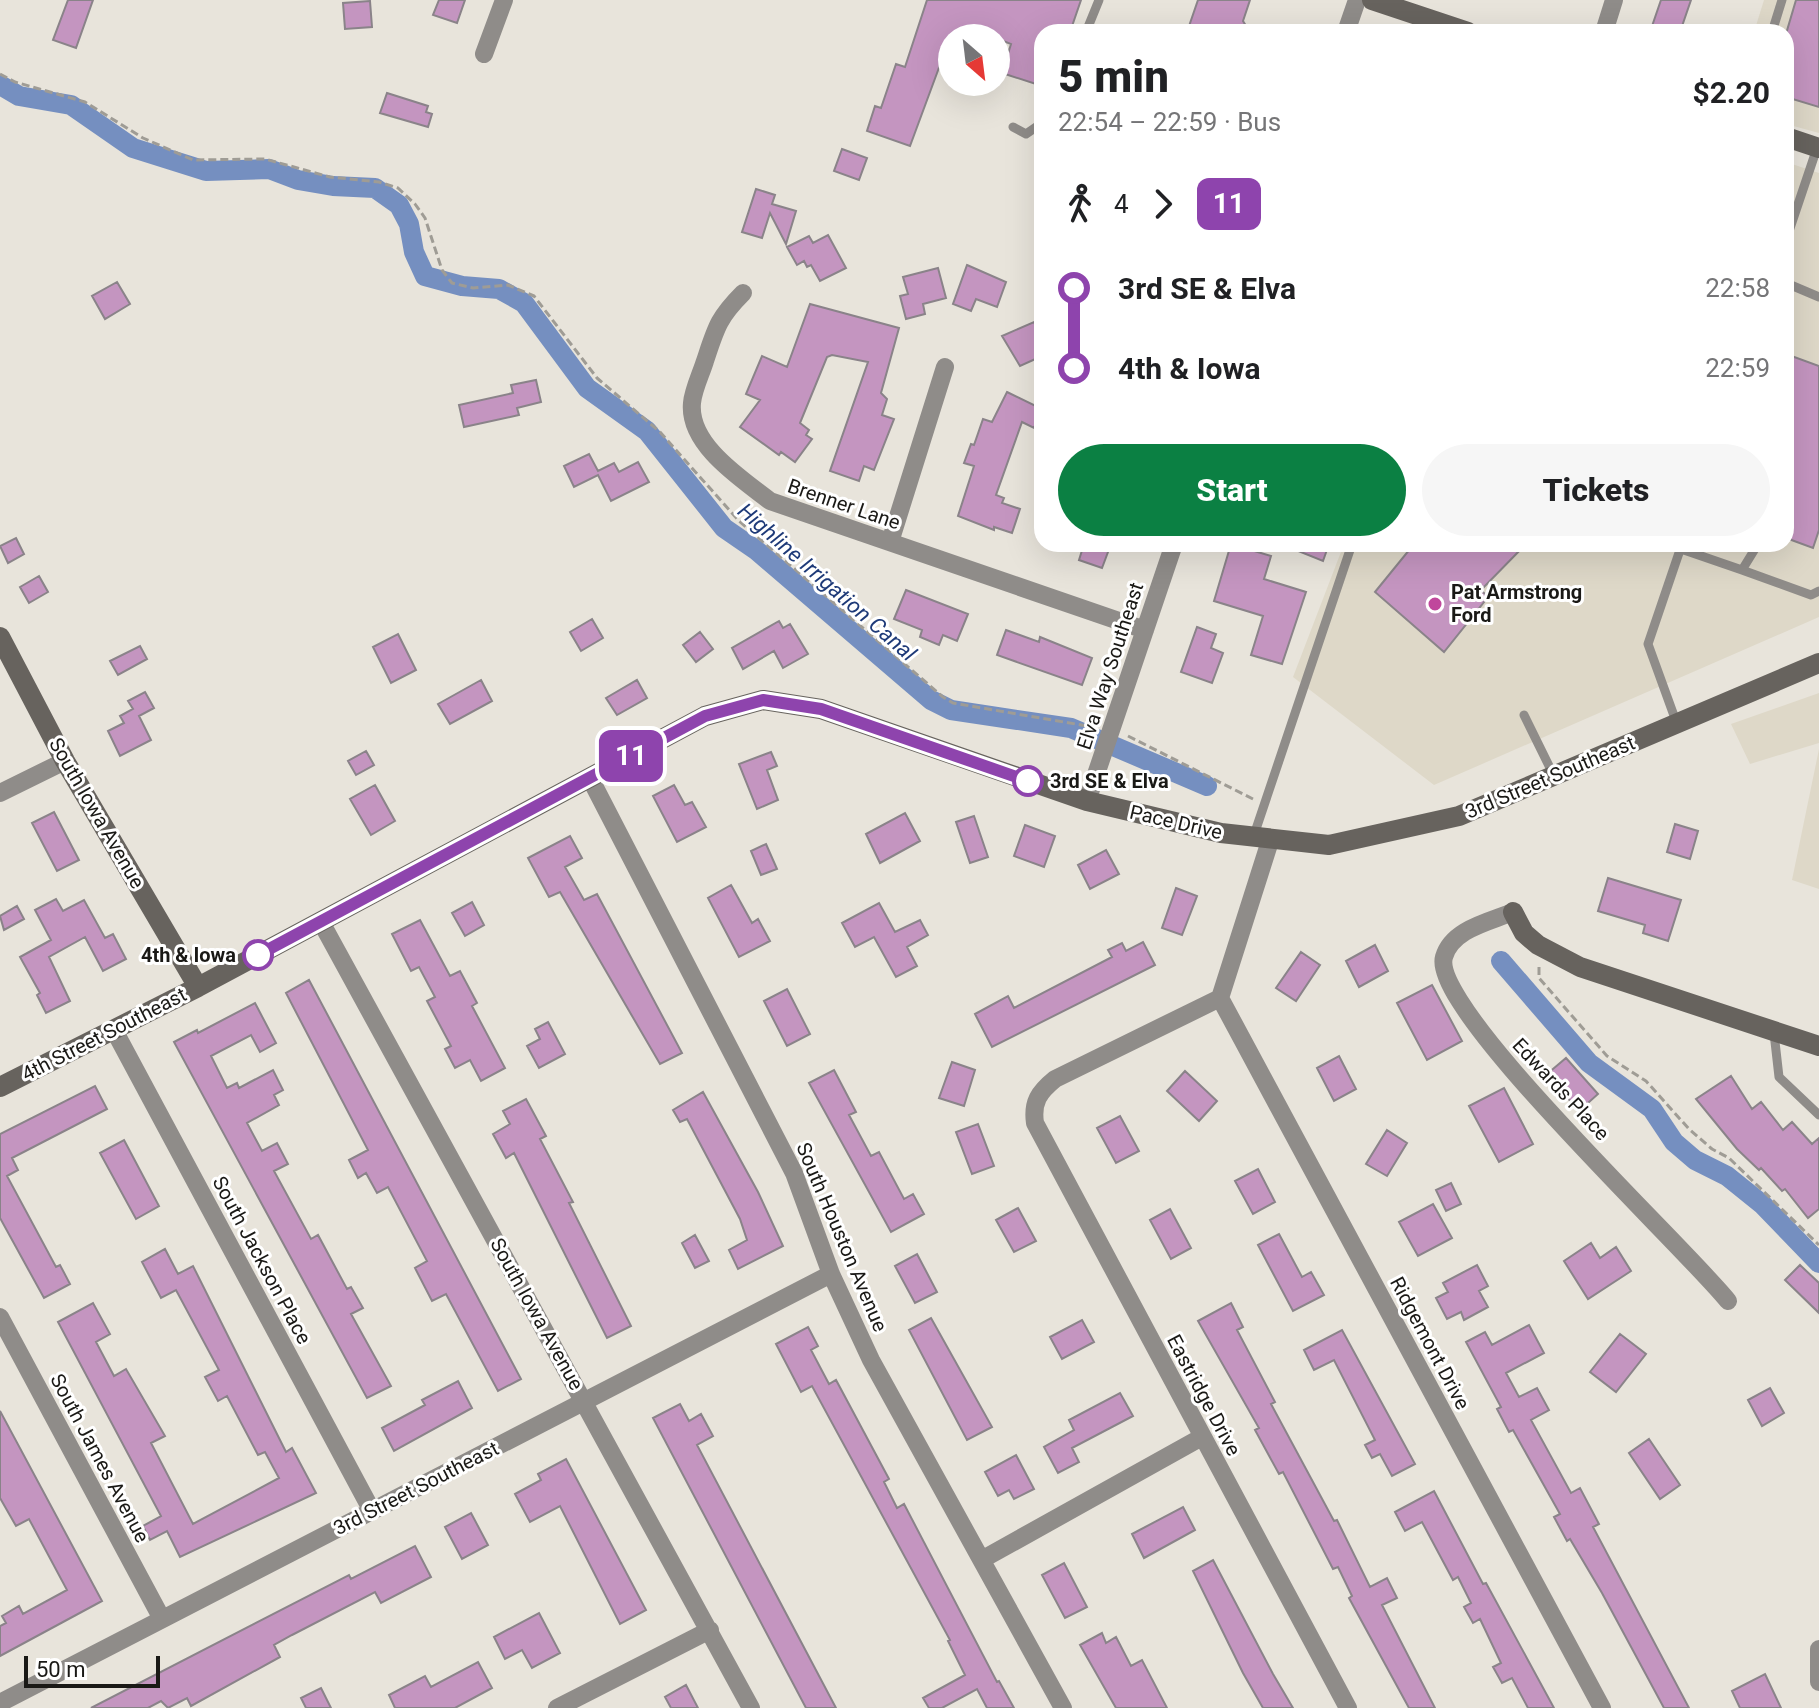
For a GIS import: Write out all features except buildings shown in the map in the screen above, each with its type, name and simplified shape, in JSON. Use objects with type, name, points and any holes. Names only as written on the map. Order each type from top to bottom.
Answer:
[{"type":"street","points":[[484,54],[504,0]]},
{"type":"street","points":[[1349,24],[1357,0]]},
{"type":"street","points":[[1372,0],[1444,24]]},
{"type":"street","points":[[1606,24],[1614,0]]},
{"type":"street","points":[[1794,140],[1818,148]]},
{"type":"street","name":"Brenner Lane","points":[[743,293],[720,316],[692,404],[699,432],[716,456],[770,501],[1145,630]]},
{"type":"street","points":[[890,542],[945,367]]},
{"type":"street","name":"Elva Way Southeast","points":[[1087,801],[1171,552]]},
{"type":"street","name":"South Iowa Avenue","points":[[0,637],[65,761],[198,987]]},
{"type":"street","name":"3rd Street Southeast","points":[[1261,839],[1329,845],[1459,816],[1817,668]]},
{"type":"street","name":"Pace Drive","points":[[590,778],[705,716],[763,700],[821,709],[1087,801],[1261,839]]},
{"type":"street","points":[[0,793],[65,761]]},
{"type":"street","name":"4th Street Southeast","points":[[0,1087],[198,987],[590,778]]},
{"type":"street","name":"South Houston Avenue","points":[[590,778],[794,1173],[831,1274],[871,1360],[1063,1708]]},
{"type":"street","points":[[1220,998],[1261,839]]},
{"type":"street","points":[[1513,912],[1524,933],[1538,945],[1580,967],[1819,1046]]},
{"type":"street","name":"Edwards Place","points":[[1513,912],[1456,937],[1444,957],[1445,975],[1468,1017],[1535,1097],[1683,1249],[1728,1301]]},
{"type":"street","name":"South Iowa Avenue","points":[[321,922],[751,1708]]},
{"type":"street","name":"Eastridge Drive","points":[[1220,998],[1055,1079],[1040,1091],[1036,1100],[1035,1123],[1348,1708]]},
{"type":"street","name":"Ridgemont Drive","points":[[1220,998],[1602,1708]]},
{"type":"street","name":"South Jackson Place","points":[[114,1030],[372,1511]]},
{"type":"street","name":"3rd Street Southeast","points":[[0,1703],[831,1274]]},
{"type":"street","name":"South James Avenue","points":[[0,1317],[162,1619]]},
{"type":"street","points":[[983,1559],[1202,1437]]},
{"type":"street","points":[[557,1708],[710,1630]]},
{"type":"street","points":[[1819,1649],[1819,1682]]},
{"type":"lane","points":[[1089,24],[1099,0]]},
{"type":"lane","points":[[1774,24],[1782,0]]},
{"type":"lane","points":[[1013,127],[1026,134],[1034,128]]},
{"type":"lane","points":[[1794,217],[1818,148]]},
{"type":"lane","points":[[1794,286],[1819,297]]},
{"type":"lane","points":[[1261,839],[1264,804],[1349,552]]},
{"type":"lane","points":[[1677,724],[1648,644],[1679,552]]},
{"type":"lane","points":[[1696,552],[1811,595],[1819,591]]},
{"type":"lane","points":[[1742,570],[1753,552]]},
{"type":"lane","points":[[1524,715],[1554,776]]},
{"type":"lane","points":[[1774,1032],[1779,1077],[1819,1115]]},
{"type":"path","points":[[0,74],[15,82],[85,102],[143,138],[193,160],[265,159],[330,177],[379,182],[398,188],[425,218],[442,270],[452,283],[473,288],[508,285],[534,296],[597,378],[660,432],[739,521],[943,697],[953,703],[1111,731],[1264,804]]},
{"type":"path","points":[[1538,945],[1539,978],[1607,1056],[1646,1081],[1689,1129],[1712,1149],[1729,1158],[1819,1245]]},
{"type":"shaded area","points":[[1764,0],[1819,0],[1819,133],[1794,126],[1794,24],[1756,24]]},
{"type":"shaded area","points":[[1794,165],[1819,173],[1819,617],[1434,785],[1293,677],[1341,552],[1794,552]]},
{"type":"shaded area","points":[[1819,693],[1819,743],[1750,764],[1731,724]]},
{"type":"shaded area","points":[[1819,749],[1819,889],[1792,880]]},
{"type":"waterway","name":"Highline Irrigation Canal","points":[[0,85],[19,96],[71,105],[133,148],[206,171],[269,169],[298,180],[375,188],[399,205],[409,224],[414,252],[425,276],[462,286],[499,289],[524,303],[587,388],[647,431],[724,528],[756,550],[931,700],[951,710],[1071,728],[1207,786]]},
{"type":"waterway","name":"Highline Irrigation Canal","points":[[1501,961],[1589,1063],[1652,1109],[1674,1142],[1695,1160],[1727,1176],[1763,1205],[1819,1263]]},
{"type":"bus line","name":"11","points":[[258,955],[705,716],[763,700],[821,709],[1028,781]]},
{"type":"place","name":"Pat Armstrong Ford","points":[[1435,604]]},
{"type":"place","name":"3rd SE & Elva","points":[[1028,781]]},
{"type":"place","name":"4th & Iowa","points":[[258,955]]}]
